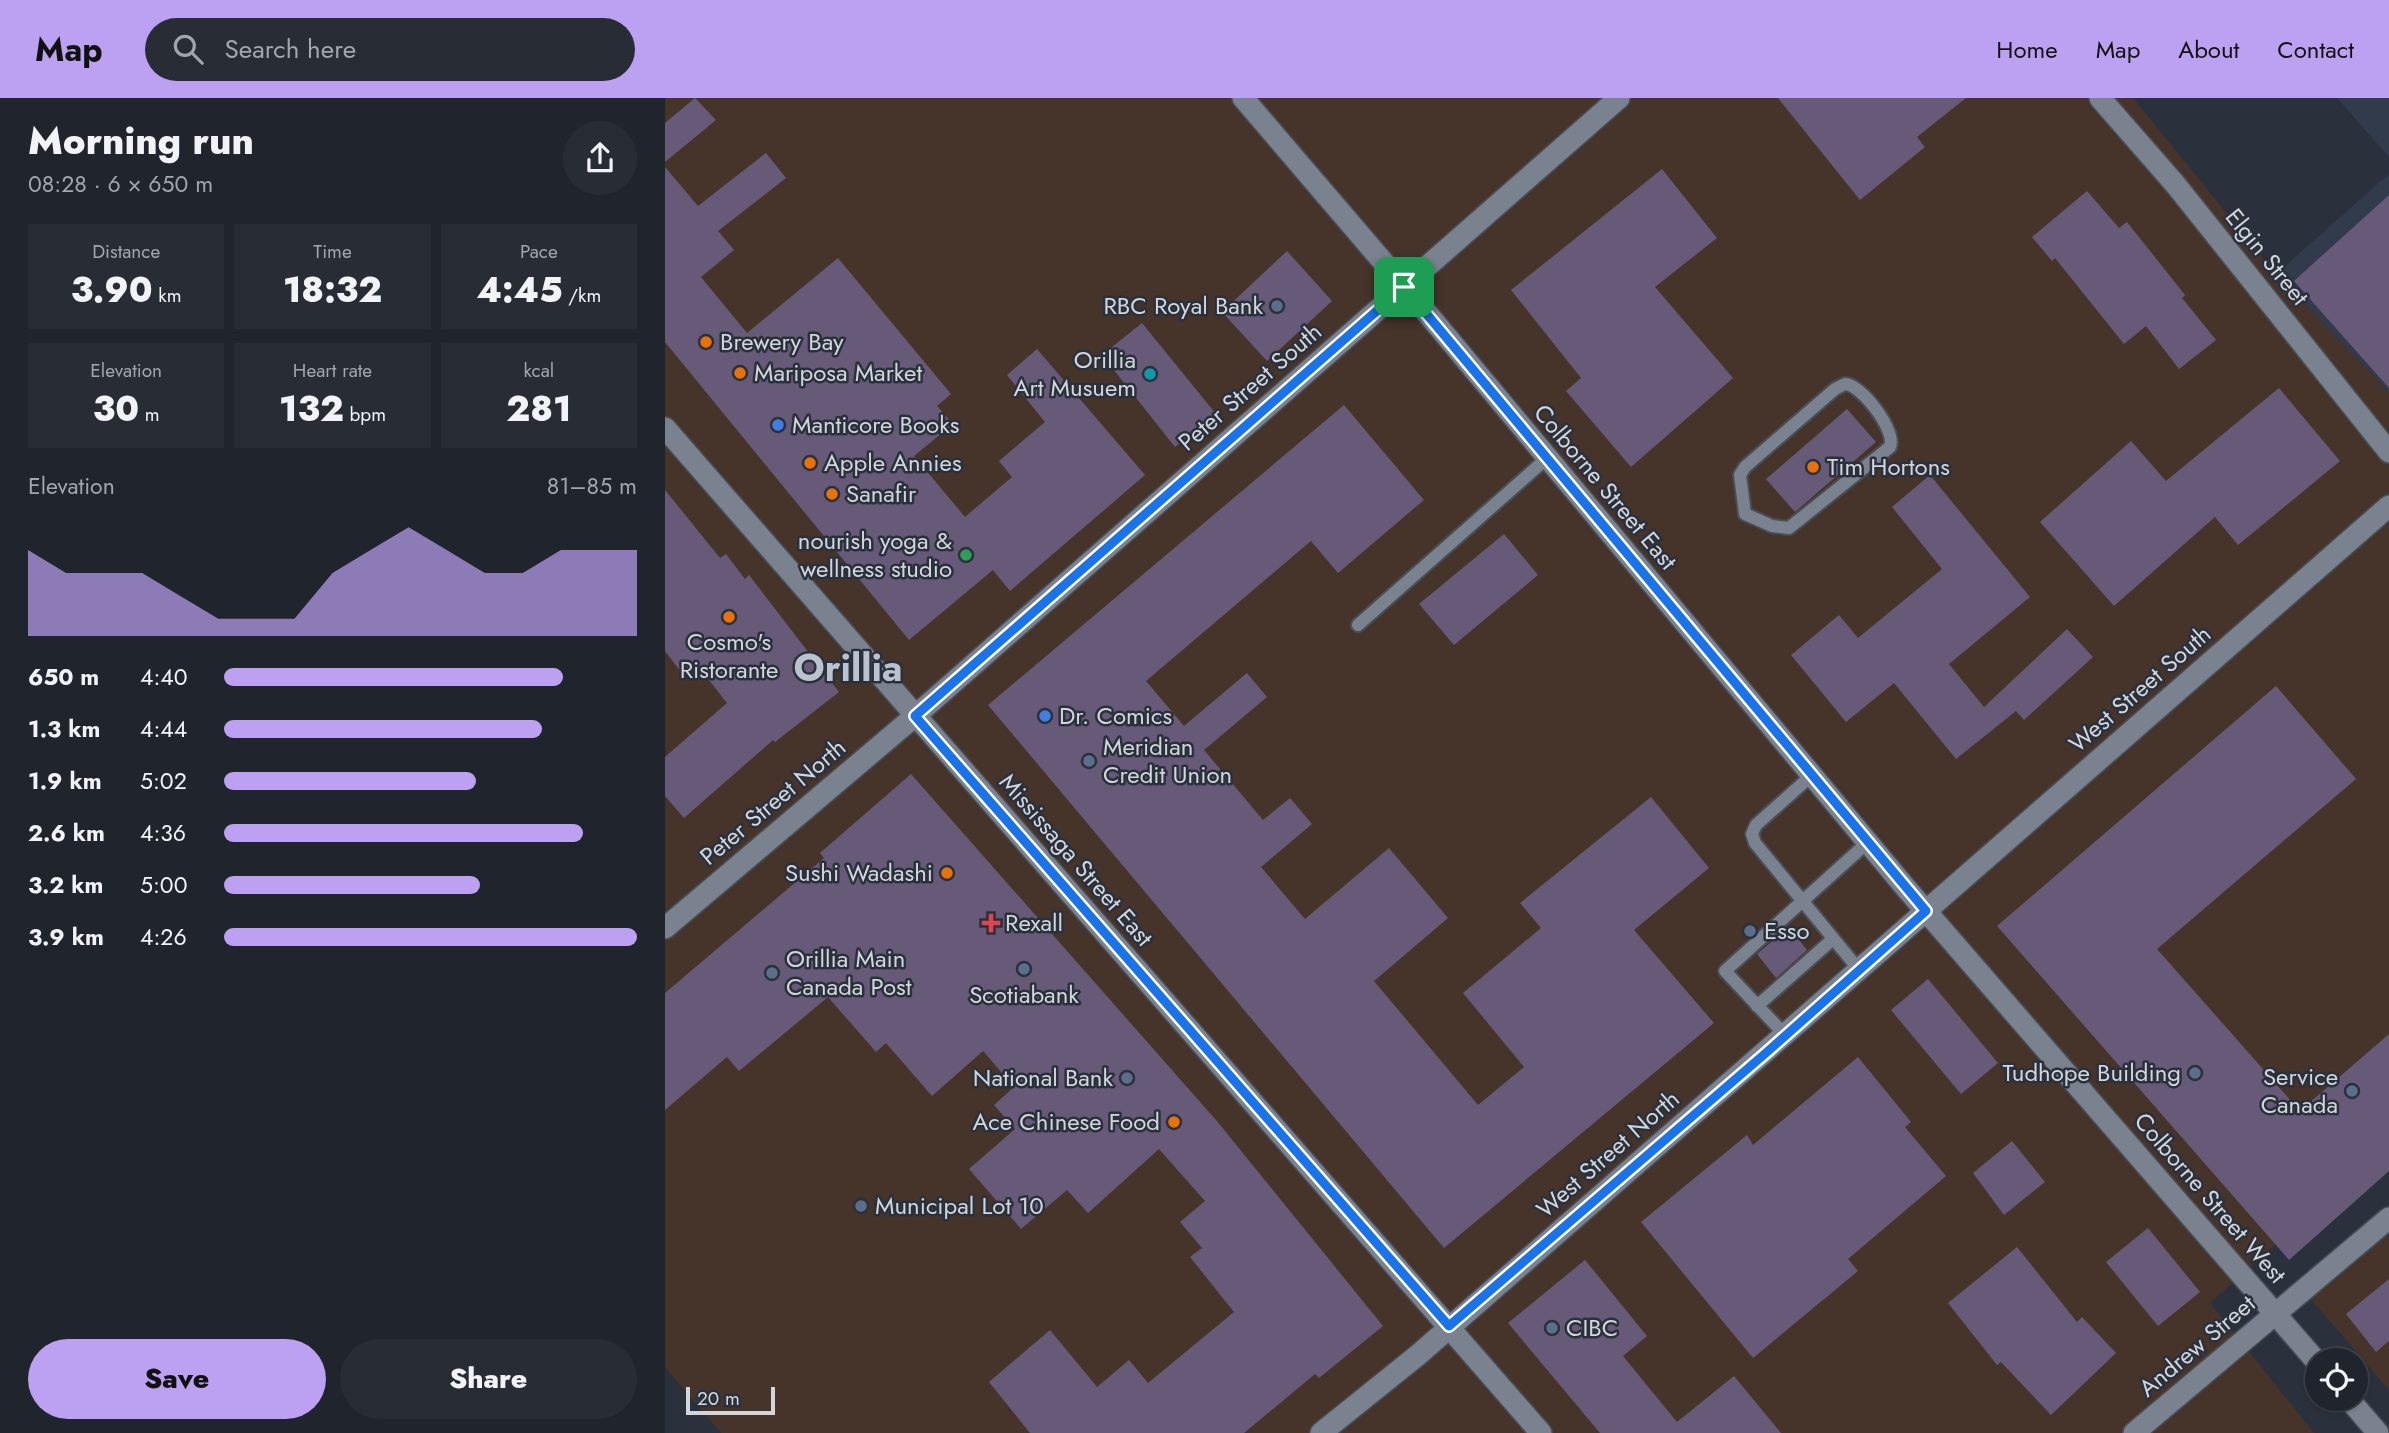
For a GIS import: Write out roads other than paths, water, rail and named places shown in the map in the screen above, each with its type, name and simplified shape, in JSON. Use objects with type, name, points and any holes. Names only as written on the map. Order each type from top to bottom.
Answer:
[{"type":"street","name":"Colborne Street East","points":[[1243,98],[1926,911]]},
{"type":"street","name":"Peter Street South","points":[[915,716],[1619,98]]},
{"type":"street","name":"Elgin Street","points":[[2100,98],[2175,184],[2389,452]]},
{"type":"street","name":"Mississaga Street East","points":[[665,428],[1541,1433]]},
{"type":"street","name":"West Street South","points":[[1926,911],[2389,506]]},
{"type":"street","name":"Peter Street North","points":[[665,928],[915,716]]},
{"type":"street","name":"West Street North","points":[[1321,1433],[1786,1036],[1926,911]]},
{"type":"street","name":"Colborne Street West","points":[[1926,911],[2305,1348]]},
{"type":"street","name":"Andrew Street","points":[[2134,1433],[2389,1218]]},
{"type":"street","points":[[2359,1411],[2378,1433]]},
{"type":"lane","points":[[1845,384],[1856,387],[1890,431],[1890,447],[1789,528],[1772,526],[1745,514],[1739,475],[1745,467],[1835,389],[1845,384]]},
{"type":"lane","points":[[1358,625],[1546,459]]},
{"type":"lane","points":[[1812,775],[1755,825],[1752,834],[1755,843],[1860,971]]},
{"type":"lane","points":[[1786,1036],[1725,971],[1868,842]]},
{"type":"lane","points":[[1757,1006],[1833,939]]},
{"type":"place","name":"RBC Royal Bank","points":[[1277,306]]},
{"type":"place","name":"Brewery Bay","points":[[706,342]]},
{"type":"place","name":"Mariposa Market","points":[[740,373]]},
{"type":"place","name":"Orillia Art Musuem","points":[[1150,374]]},
{"type":"place","name":"Manticore Books","points":[[778,425]]},
{"type":"place","name":"Apple Annies","points":[[810,463]]},
{"type":"place","name":"Tim Hortons","points":[[1813,467]]},
{"type":"place","name":"Sanafir","points":[[832,494]]},
{"type":"place","name":"nourish yoga & wellness studio","points":[[966,555]]},
{"type":"place","name":"Cosmo's Ristorante","points":[[729,617]]},
{"type":"place","name":"Dr. Comics","points":[[1045,716]]},
{"type":"place","name":"Meridian Credit Union","points":[[1089,761]]},
{"type":"place","name":"Sushi Wadashi","points":[[947,873]]},
{"type":"place","name":"Rexall","points":[[991,923]]},
{"type":"place","name":"Esso","points":[[1750,931]]},
{"type":"place","name":"Scotiabank","points":[[1024,969]]},
{"type":"place","name":"Orillia Main Canada Post","points":[[772,973]]},
{"type":"place","name":"Tudhope Building","points":[[2195,1073]]},
{"type":"place","name":"National Bank","points":[[1127,1078]]},
{"type":"place","name":"Service Canada","points":[[2352,1091]]},
{"type":"place","name":"Ace Chinese Food","points":[[1174,1122]]},
{"type":"place","name":"Municipal Lot 10","points":[[861,1206]]},
{"type":"place","name":"CIBC","points":[[1552,1328]]},
{"type":"district","name":"Orillia","points":[[848,668]]}]
